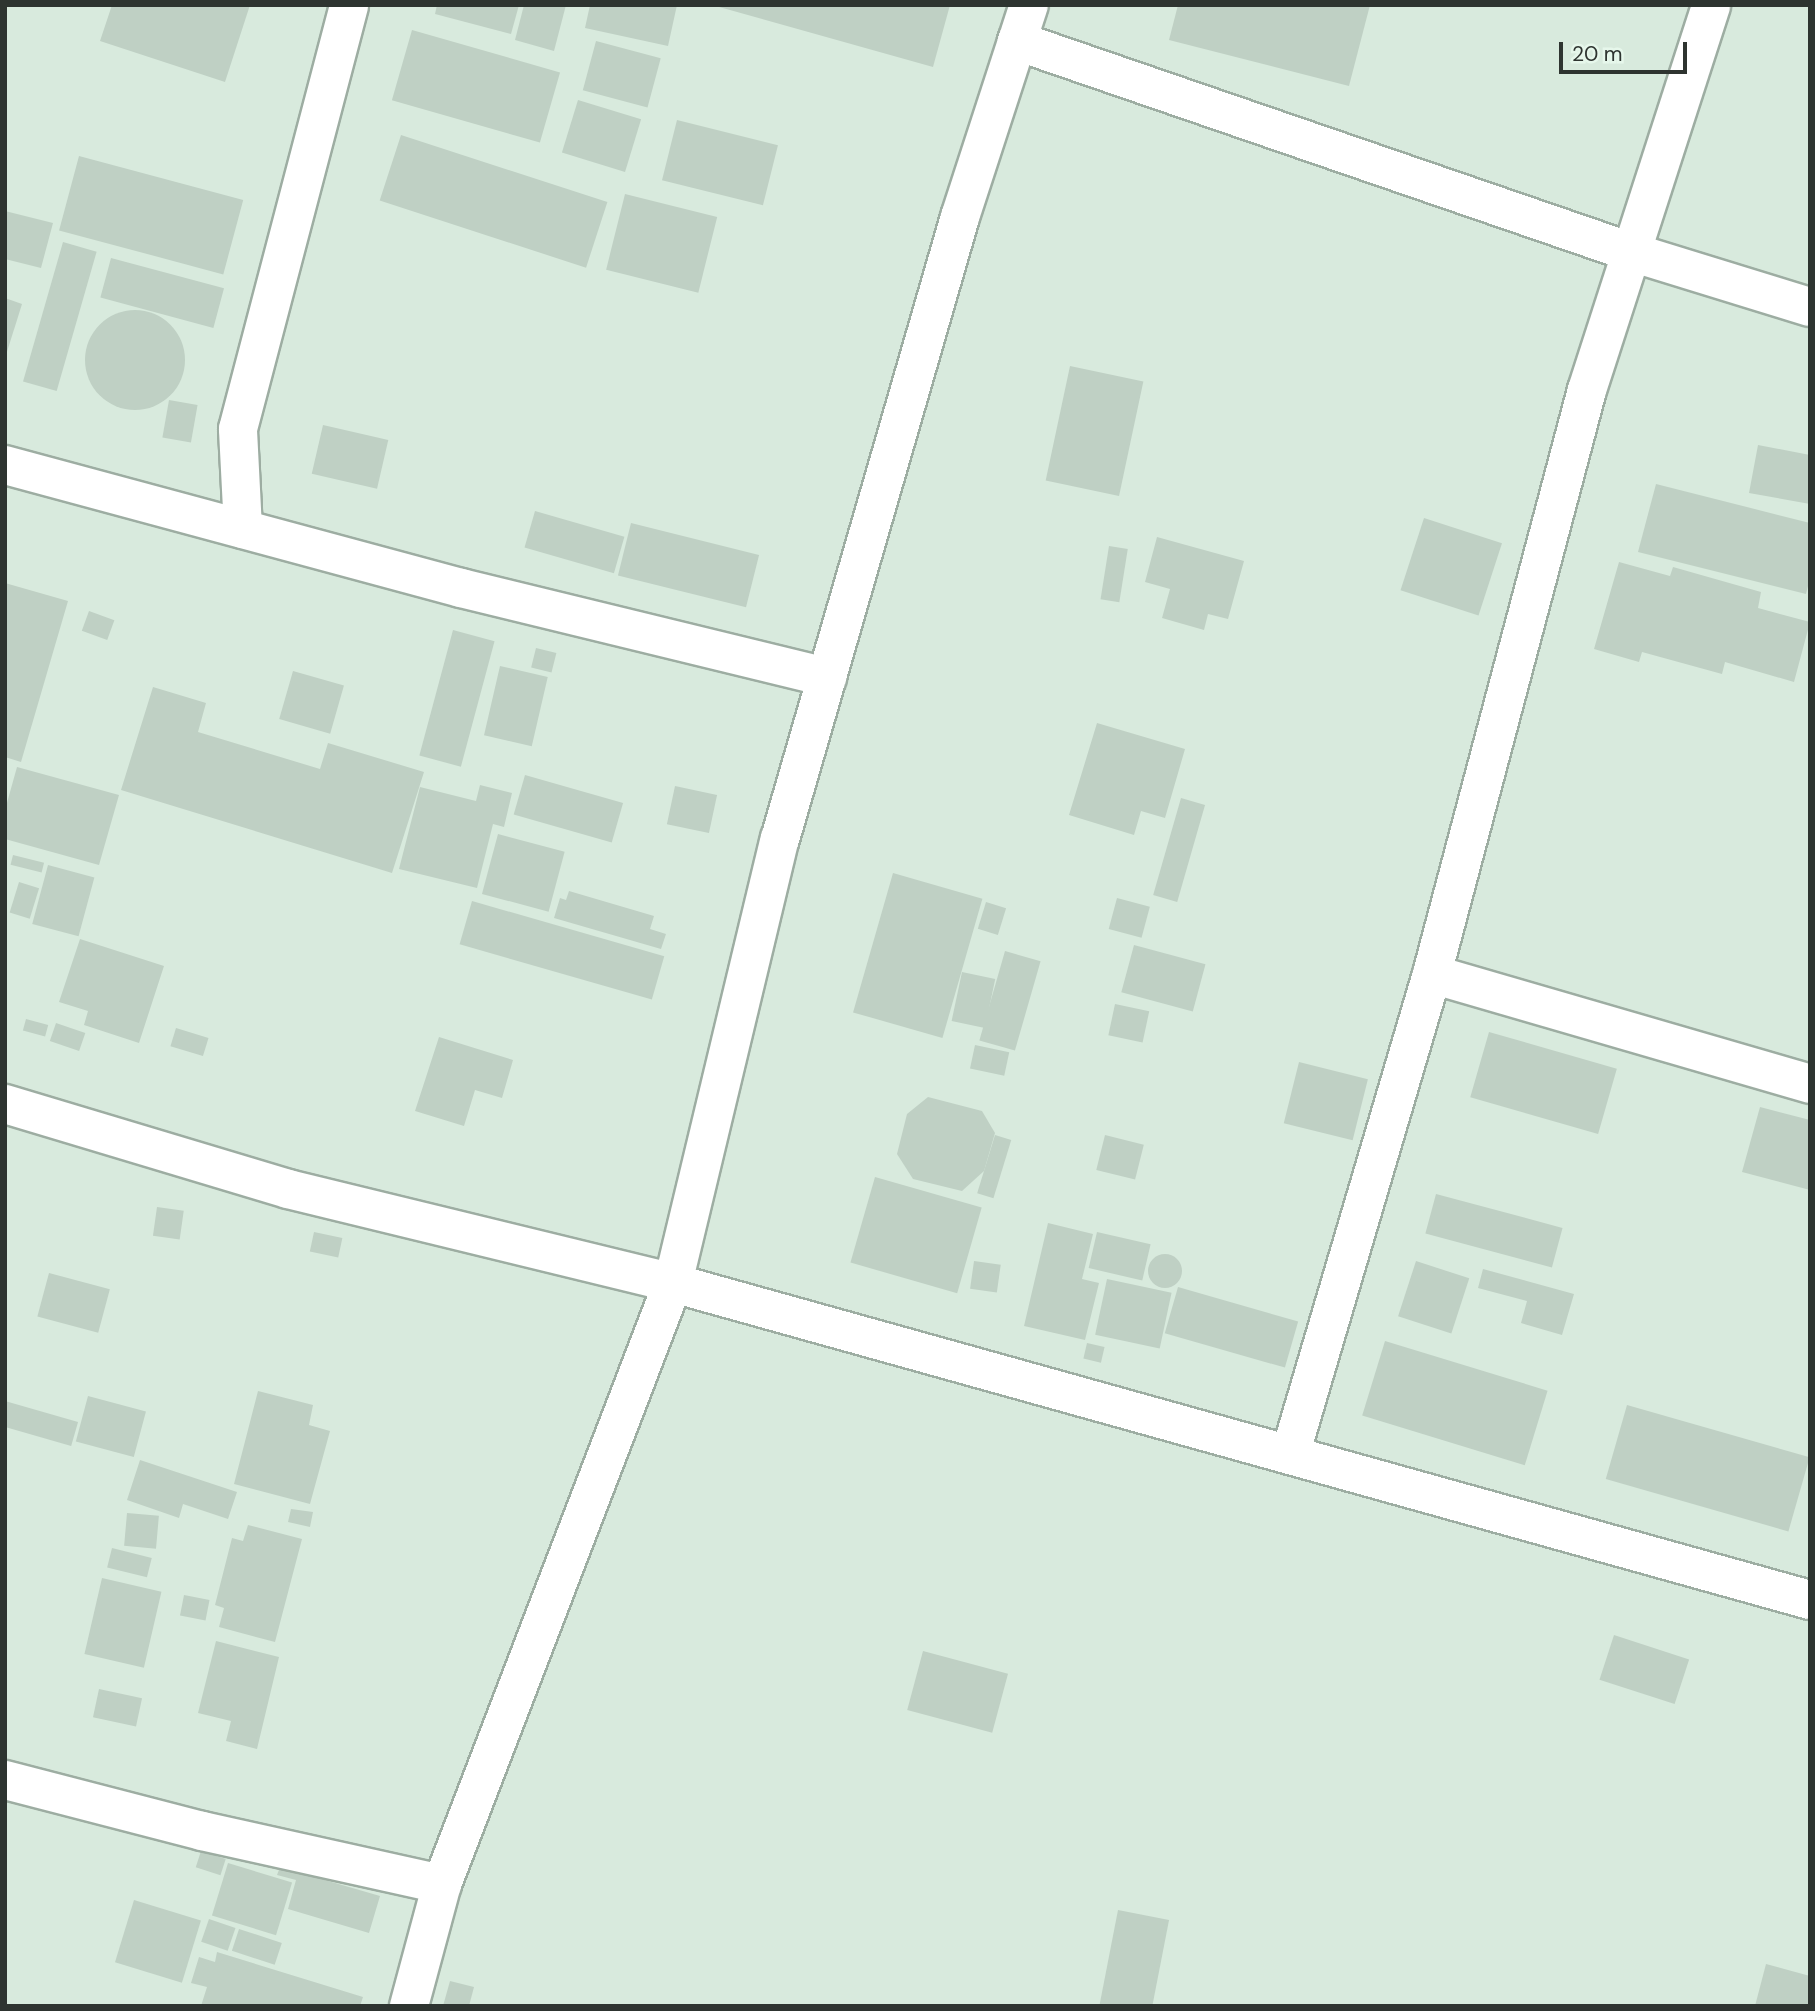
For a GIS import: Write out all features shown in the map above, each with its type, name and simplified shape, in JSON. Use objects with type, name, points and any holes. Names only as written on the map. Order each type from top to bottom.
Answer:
[{"type":"street","points":[[243,529],[238,429],[349,5]]},
{"type":"street","points":[[409,2006],[442,1884],[673,1283],[780,839],[960,217],[1029,5]]},
{"type":"street","points":[[1290,1455],[1432,974],[1587,390],[1711,5]]},
{"type":"street","points":[[1017,41],[1631,252],[1810,307]]},
{"type":"street","points":[[5,465],[461,588],[827,677]]},
{"type":"street","points":[[1432,974],[1810,1084]]},
{"type":"street","points":[[5,1104],[288,1189],[673,1283],[1810,1600]]},
{"type":"street","points":[[5,1780],[202,1831],[442,1884]]},
{"type":"building","points":[[112,5],[250,5],[225,82],[100,41]]},
{"type":"building","points":[[437,5],[519,5],[511,34],[435,14]]},
{"type":"building","points":[[524,5],[566,5],[554,51],[515,40]]},
{"type":"building","points":[[590,5],[677,5],[668,46],[585,28]]},
{"type":"building","points":[[712,5],[950,5],[933,67]]},
{"type":"building","points":[[1178,5],[1370,5],[1349,86],[1169,40]]},
{"type":"building","points":[[412,30],[560,72],[540,143],[392,100]]},
{"type":"building","points":[[596,41],[661,58],[648,108],[583,90]]},
{"type":"building","points":[[578,100],[641,119],[625,172],[562,153]]},
{"type":"building","points":[[677,120],[778,145],[763,205],[662,180]]},
{"type":"building","points":[[401,135],[607,202],[586,268],[380,201]]},
{"type":"building","points":[[79,156],[243,200],[223,274],[59,230]]},
{"type":"building","points":[[625,194],[717,217],[698,293],[606,270]]},
{"type":"building","points":[[5,211],[53,223],[41,268],[5,259]]},
{"type":"building","points":[[63,242],[97,252],[57,391],[23,381]]},
{"type":"building","points":[[111,258],[224,288],[213,328],[100,298]]},
{"type":"building","points":[[5,298],[22,304],[6,355],[5,355]]},
{"type":"building","points":[[135,310],[154,314],[171,324],[181,341],[185,360],[181,379],[171,396],[154,406],[135,410],[116,406],[99,396],[89,379],[85,360],[89,341],[99,324],[116,314]]},
{"type":"building","points":[[1070,366],[1143,382],[1119,496],[1046,480]]},
{"type":"building","points":[[169,400],[198,405],[191,442],[162,437]]},
{"type":"building","points":[[323,425],[388,440],[377,489],[312,474]]},
{"type":"building","points":[[1758,445],[1810,455],[1810,504],[1749,493]]},
{"type":"building","points":[[1656,484],[1810,523],[1810,578],[1806,594],[1638,552]]},
{"type":"building","points":[[535,511],[624,537],[614,573],[525,548]]},
{"type":"building","points":[[1424,518],[1502,543],[1479,616],[1401,590]]},
{"type":"building","points":[[631,523],[759,555],[746,607],[618,575]]},
{"type":"building","points":[[1157,537],[1244,561],[1228,619],[1208,614],[1204,630],[1162,618],[1170,589],[1145,582]]},
{"type":"building","points":[[1109,546],[1128,549],[1119,602],[1101,599]]},
{"type":"building","points":[[1619,562],[1670,576],[1673,567],[1761,592],[1758,608],[1810,622],[1794,682],[1725,662],[1722,674],[1642,652],[1639,662],[1594,649]]},
{"type":"building","points":[[5,583],[68,601],[21,762],[5,757]]},
{"type":"building","points":[[89,611],[114,620],[107,640],[82,631]]},
{"type":"building","points":[[453,630],[495,641],[461,767],[419,756]]},
{"type":"building","points":[[536,648],[556,653],[552,672],[531,667]]},
{"type":"building","points":[[500,666],[548,677],[532,746],[484,735]]},
{"type":"building","points":[[293,671],[344,686],[330,734],[279,719]]},
{"type":"building","points":[[153,687],[206,703],[198,732],[320,769],[328,743],[424,772],[392,873],[121,790]]},
{"type":"building","points":[[1097,723],[1185,749],[1165,818],[1141,811],[1134,835],[1069,815]]},
{"type":"building","points":[[17,767],[119,795],[99,865],[5,839],[5,810]]},
{"type":"building","points":[[525,775],[623,803],[612,843],[514,814]]},
{"type":"building","points":[[480,785],[512,793],[504,827],[493,824],[477,888],[399,869],[420,787],[476,801]]},
{"type":"building","points":[[675,786],[717,795],[709,833],[667,824]]},
{"type":"building","points":[[1181,798],[1205,805],[1177,902],[1153,895]]},
{"type":"building","points":[[498,834],[565,852],[549,912],[482,894]]},
{"type":"building","points":[[13,855],[44,863],[42,872],[11,865]]},
{"type":"building","points":[[48,865],[94,877],[79,936],[32,924]]},
{"type":"building","points":[[893,873],[982,899],[942,1038],[853,1012]]},
{"type":"building","points":[[19,882],[39,888],[30,919],[10,913]]},
{"type":"building","points":[[569,891],[654,916],[650,929],[666,934],[661,949],[554,918],[560,898],[566,900]]},
{"type":"building","points":[[1117,898],[1150,907],[1142,938],[1109,929]]},
{"type":"building","points":[[472,901],[664,956],[652,999],[460,944]]},
{"type":"building","points":[[986,902],[1006,908],[998,935],[978,929]]},
{"type":"building","points":[[80,939],[164,966],[139,1043],[84,1025],[88,1011],[59,1002]]},
{"type":"building","points":[[1134,945],[1205,964],[1193,1011],[1121,992]]},
{"type":"building","points":[[1005,951],[1041,961],[1015,1051],[979,1040]]},
{"type":"building","points":[[962,972],[995,979],[985,1028],[952,1021]]},
{"type":"building","points":[[1115,1004],[1149,1011],[1143,1043],[1108,1035]]},
{"type":"building","points":[[26,1019],[48,1025],[45,1037],[23,1031]]},
{"type":"building","points":[[56,1023],[85,1033],[79,1051],[50,1041]]},
{"type":"building","points":[[176,1028],[209,1038],[203,1056],[170,1046]]},
{"type":"building","points":[[1489,1032],[1617,1069],[1598,1134],[1470,1097]]},
{"type":"building","points":[[439,1037],[513,1060],[502,1098],[475,1090],[464,1126],[415,1111]]},
{"type":"building","points":[[975,1045],[1009,1052],[1004,1076],[970,1068]]},
{"type":"building","points":[[1299,1062],[1368,1079],[1353,1140],[1284,1123]]},
{"type":"building","points":[[928,1097],[982,1111],[995,1133],[984,1171],[962,1191],[913,1179],[897,1154],[907,1114]]},
{"type":"building","points":[[1760,1107],[1810,1120],[1810,1190],[1742,1172]]},
{"type":"building","points":[[995,1135],[1011,1140],[993,1198],[977,1193]]},
{"type":"building","points":[[1105,1135],[1144,1145],[1135,1180],[1096,1170]]},
{"type":"building","points":[[875,1177],[982,1208],[957,1293],[850,1263]]},
{"type":"building","points":[[1436,1194],[1563,1228],[1552,1268],[1425,1234]]},
{"type":"building","points":[[157,1207],[184,1211],[180,1239],[153,1236]]},
{"type":"building","points":[[1048,1223],[1093,1234],[1082,1279],[1099,1283],[1085,1340],[1024,1326]]},
{"type":"building","points":[[314,1232],[342,1238],[338,1258],[310,1252]]},
{"type":"building","points":[[1097,1232],[1151,1244],[1142,1280],[1089,1268]]},
{"type":"building","points":[[1165,1254],[1177,1259],[1182,1271],[1177,1283],[1165,1288],[1153,1283],[1148,1271],[1153,1259]]},
{"type":"building","points":[[974,1261],[1001,1265],[997,1292],[970,1289]]},
{"type":"building","points":[[1416,1261],[1469,1278],[1451,1333],[1398,1316]]},
{"type":"building","points":[[1483,1269],[1574,1294],[1562,1335],[1521,1323],[1527,1301],[1478,1288]]},
{"type":"building","points":[[49,1273],[110,1289],[98,1333],[37,1316]]},
{"type":"building","points":[[1107,1279],[1172,1293],[1160,1348],[1095,1335]]},
{"type":"building","points":[[1178,1287],[1298,1321],[1285,1368],[1165,1333]]},
{"type":"building","points":[[1385,1341],[1548,1391],[1525,1465],[1362,1416]]},
{"type":"building","points":[[1087,1343],[1105,1347],[1101,1363],[1083,1359]]},
{"type":"building","points":[[258,1391],[313,1405],[309,1425],[330,1431],[310,1504],[234,1484]]},
{"type":"building","points":[[88,1396],[146,1412],[134,1457],[76,1441]]},
{"type":"building","points":[[5,1401],[78,1422],[71,1446],[5,1427]]},
{"type":"building","points":[[1627,1405],[1810,1457],[1788,1531],[1606,1479]]},
{"type":"building","points":[[140,1460],[237,1492],[228,1519],[183,1504],[179,1518],[127,1500]]},
{"type":"building","points":[[291,1509],[313,1512],[310,1527],[288,1522]]},
{"type":"building","points":[[127,1513],[159,1516],[156,1549],[124,1546]]},
{"type":"building","points":[[248,1525],[302,1539],[275,1642],[219,1627],[224,1608],[215,1605],[232,1538],[243,1541]]},
{"type":"building","points":[[112,1548],[152,1558],[147,1577],[107,1567]]},
{"type":"building","points":[[102,1578],[161,1592],[144,1668],[84,1654]]},
{"type":"building","points":[[184,1595],[210,1600],[206,1621],[180,1616]]},
{"type":"building","points":[[1614,1635],[1689,1659],[1675,1704],[1599,1680]]},
{"type":"building","points":[[216,1641],[279,1657],[257,1749],[226,1741],[231,1721],[198,1713]]},
{"type":"building","points":[[923,1651],[1008,1674],[992,1733],[907,1710]]},
{"type":"building","points":[[99,1689],[142,1698],[136,1727],[93,1717]]},
{"type":"building","points":[[201,1851],[226,1859],[220,1875],[196,1867]]},
{"type":"building","points":[[228,1863],[292,1883],[276,1935],[212,1916]]},
{"type":"building","points":[[280,1867],[380,1896],[369,1933],[288,1909],[296,1880],[277,1875]]},
{"type":"building","points":[[134,1900],[201,1920],[182,1983],[115,1962]]},
{"type":"building","points":[[1118,1910],[1169,1920],[1152,2006],[1099,2005]]},
{"type":"building","points":[[209,1919],[235,1928],[228,1951],[201,1942]]},
{"type":"building","points":[[239,1929],[282,1943],[275,1965],[232,1951]]},
{"type":"building","points":[[217,1952],[363,1997],[360,2006],[201,2006],[207,1987],[191,1983],[199,1957],[215,1962]]},
{"type":"building","points":[[1766,1964],[1810,1976],[1810,2006],[1755,2006]]},
{"type":"building","points":[[450,1981],[474,1987],[469,2006],[443,2006]]}]
